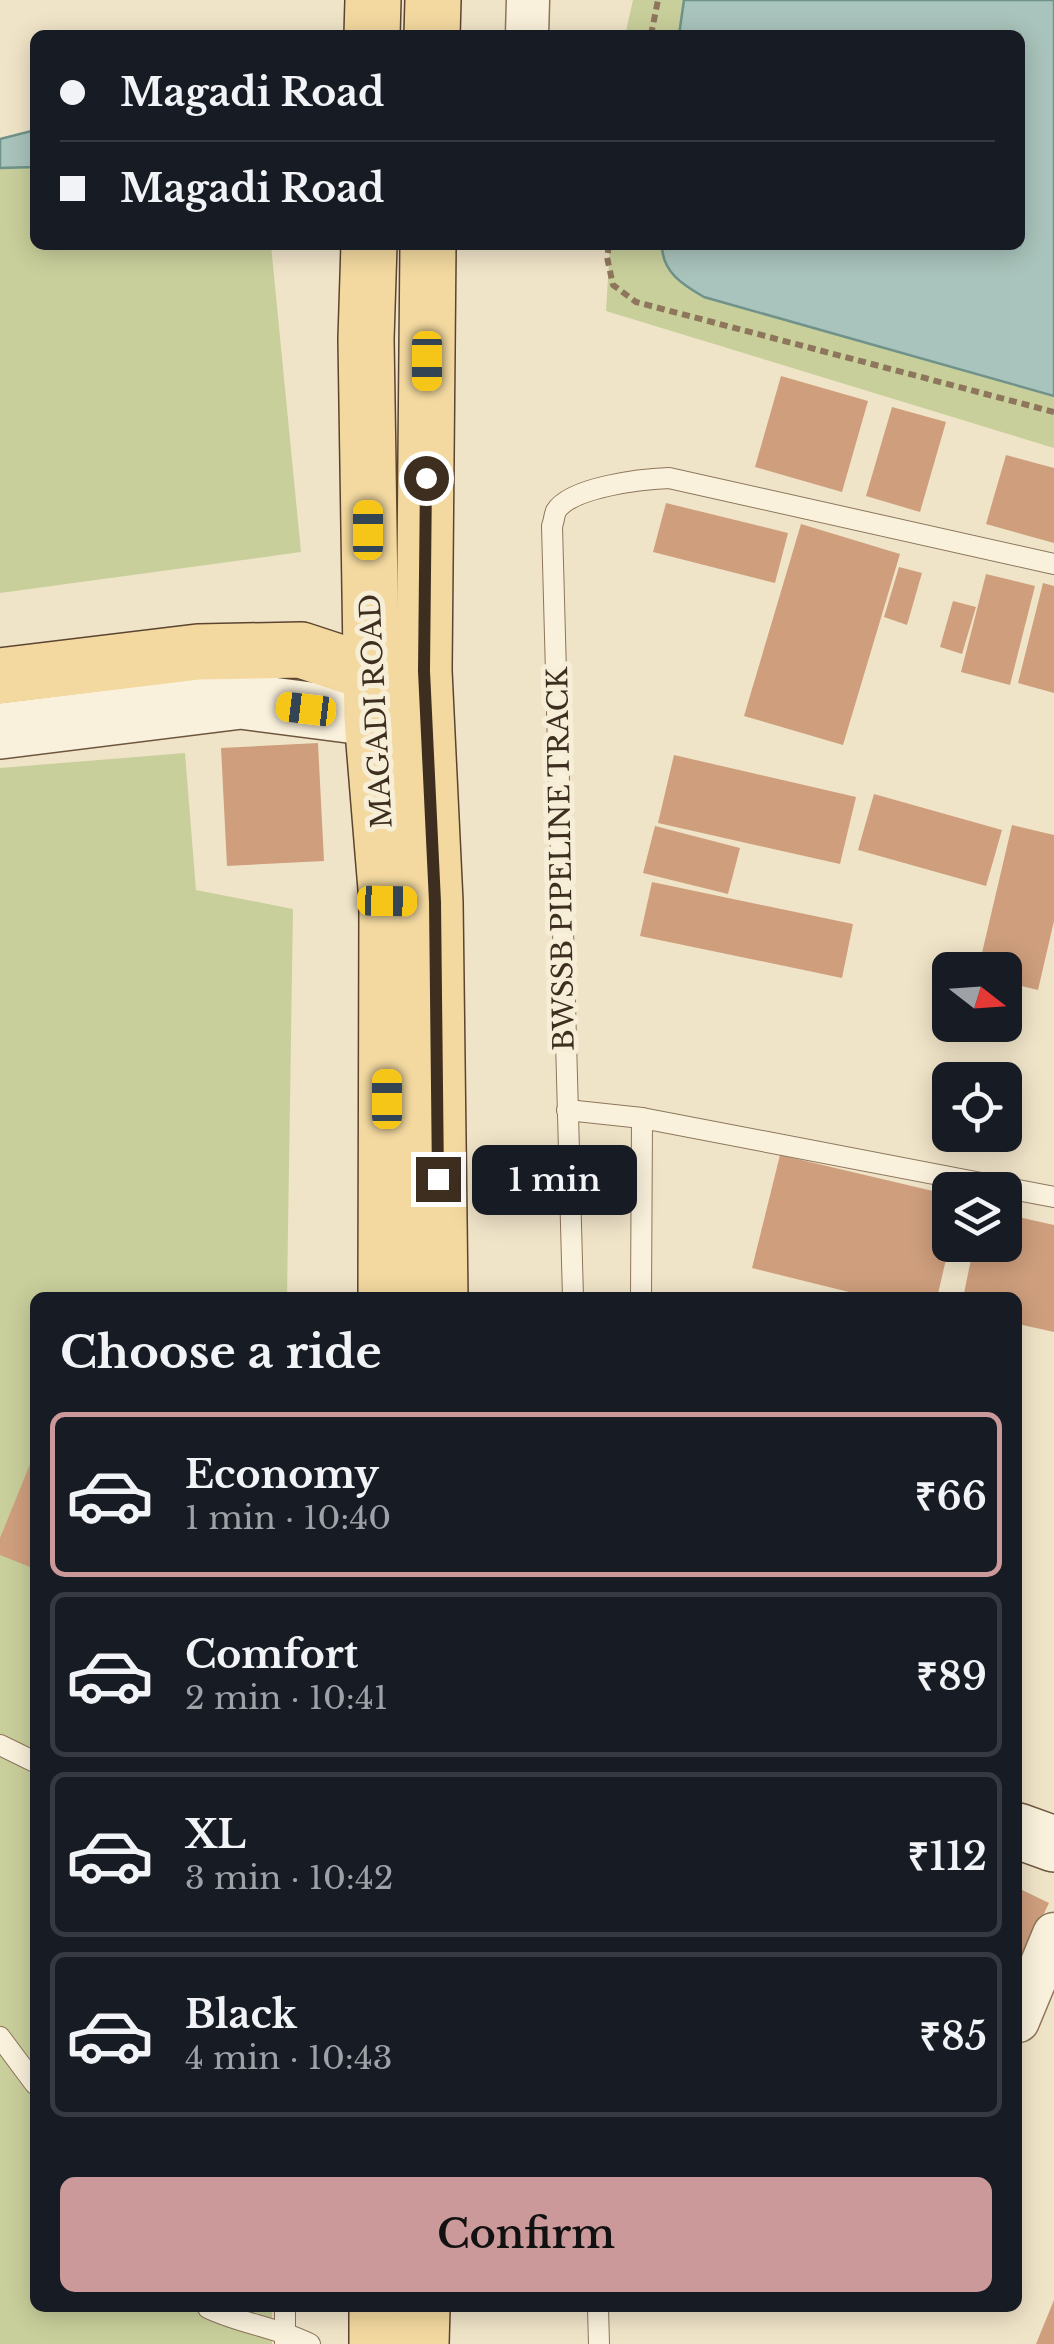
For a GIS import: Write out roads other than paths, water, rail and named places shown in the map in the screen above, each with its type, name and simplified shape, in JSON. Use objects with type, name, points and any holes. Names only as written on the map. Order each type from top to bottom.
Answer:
[{"type":"main road","points":[[372,30],[373,0]]},
{"type":"main road","points":[[432,30],[434,0]]},
{"type":"main road","name":"MAGADI ROAD","points":[[368,250],[372,695],[411,902],[440,1292]]},
{"type":"main road","name":"MAGADI ROAD","points":[[386,1292],[424,671],[428,250]]},
{"type":"main road","points":[[0,676],[198,652],[301,650],[372,695],[424,671]]},
{"type":"main road","points":[[377,2344],[378,2312]]},
{"type":"main road","points":[[421,2344],[422,2312]]},
{"type":"street","points":[[527,30],[528,0]]},
{"type":"street","points":[[0,731],[241,701],[372,695]]},
{"type":"street","points":[[1022,1832],[1054,1844]]},
{"type":"street","points":[[1022,2010],[1054,1934]]},
{"type":"lane","name":"BWSSB PIPELINE TRACK","points":[[573,1292],[552,526],[557,510],[575,496],[638,479],[668,478],[1054,564]]},
{"type":"lane","points":[[568,1110],[642,1118],[1054,1197]]},
{"type":"lane","points":[[641,1292],[642,1118]]},
{"type":"lane","points":[[0,1745],[30,1760]]},
{"type":"lane","points":[[0,2037],[30,2077]]},
{"type":"lane","points":[[216,2312],[236,2322],[310,2344]]},
{"type":"lane","points":[[285,2312],[285,2338]]},
{"type":"lane","points":[[598,2312],[599,2344]]},
{"type":"water","points":[[684,0],[1054,0],[1054,396],[704,297],[670,270],[663,250],[1025,250],[1025,30],[680,30]]},
{"type":"water","points":[[30,131],[30,167],[0,168],[0,139]]}]
